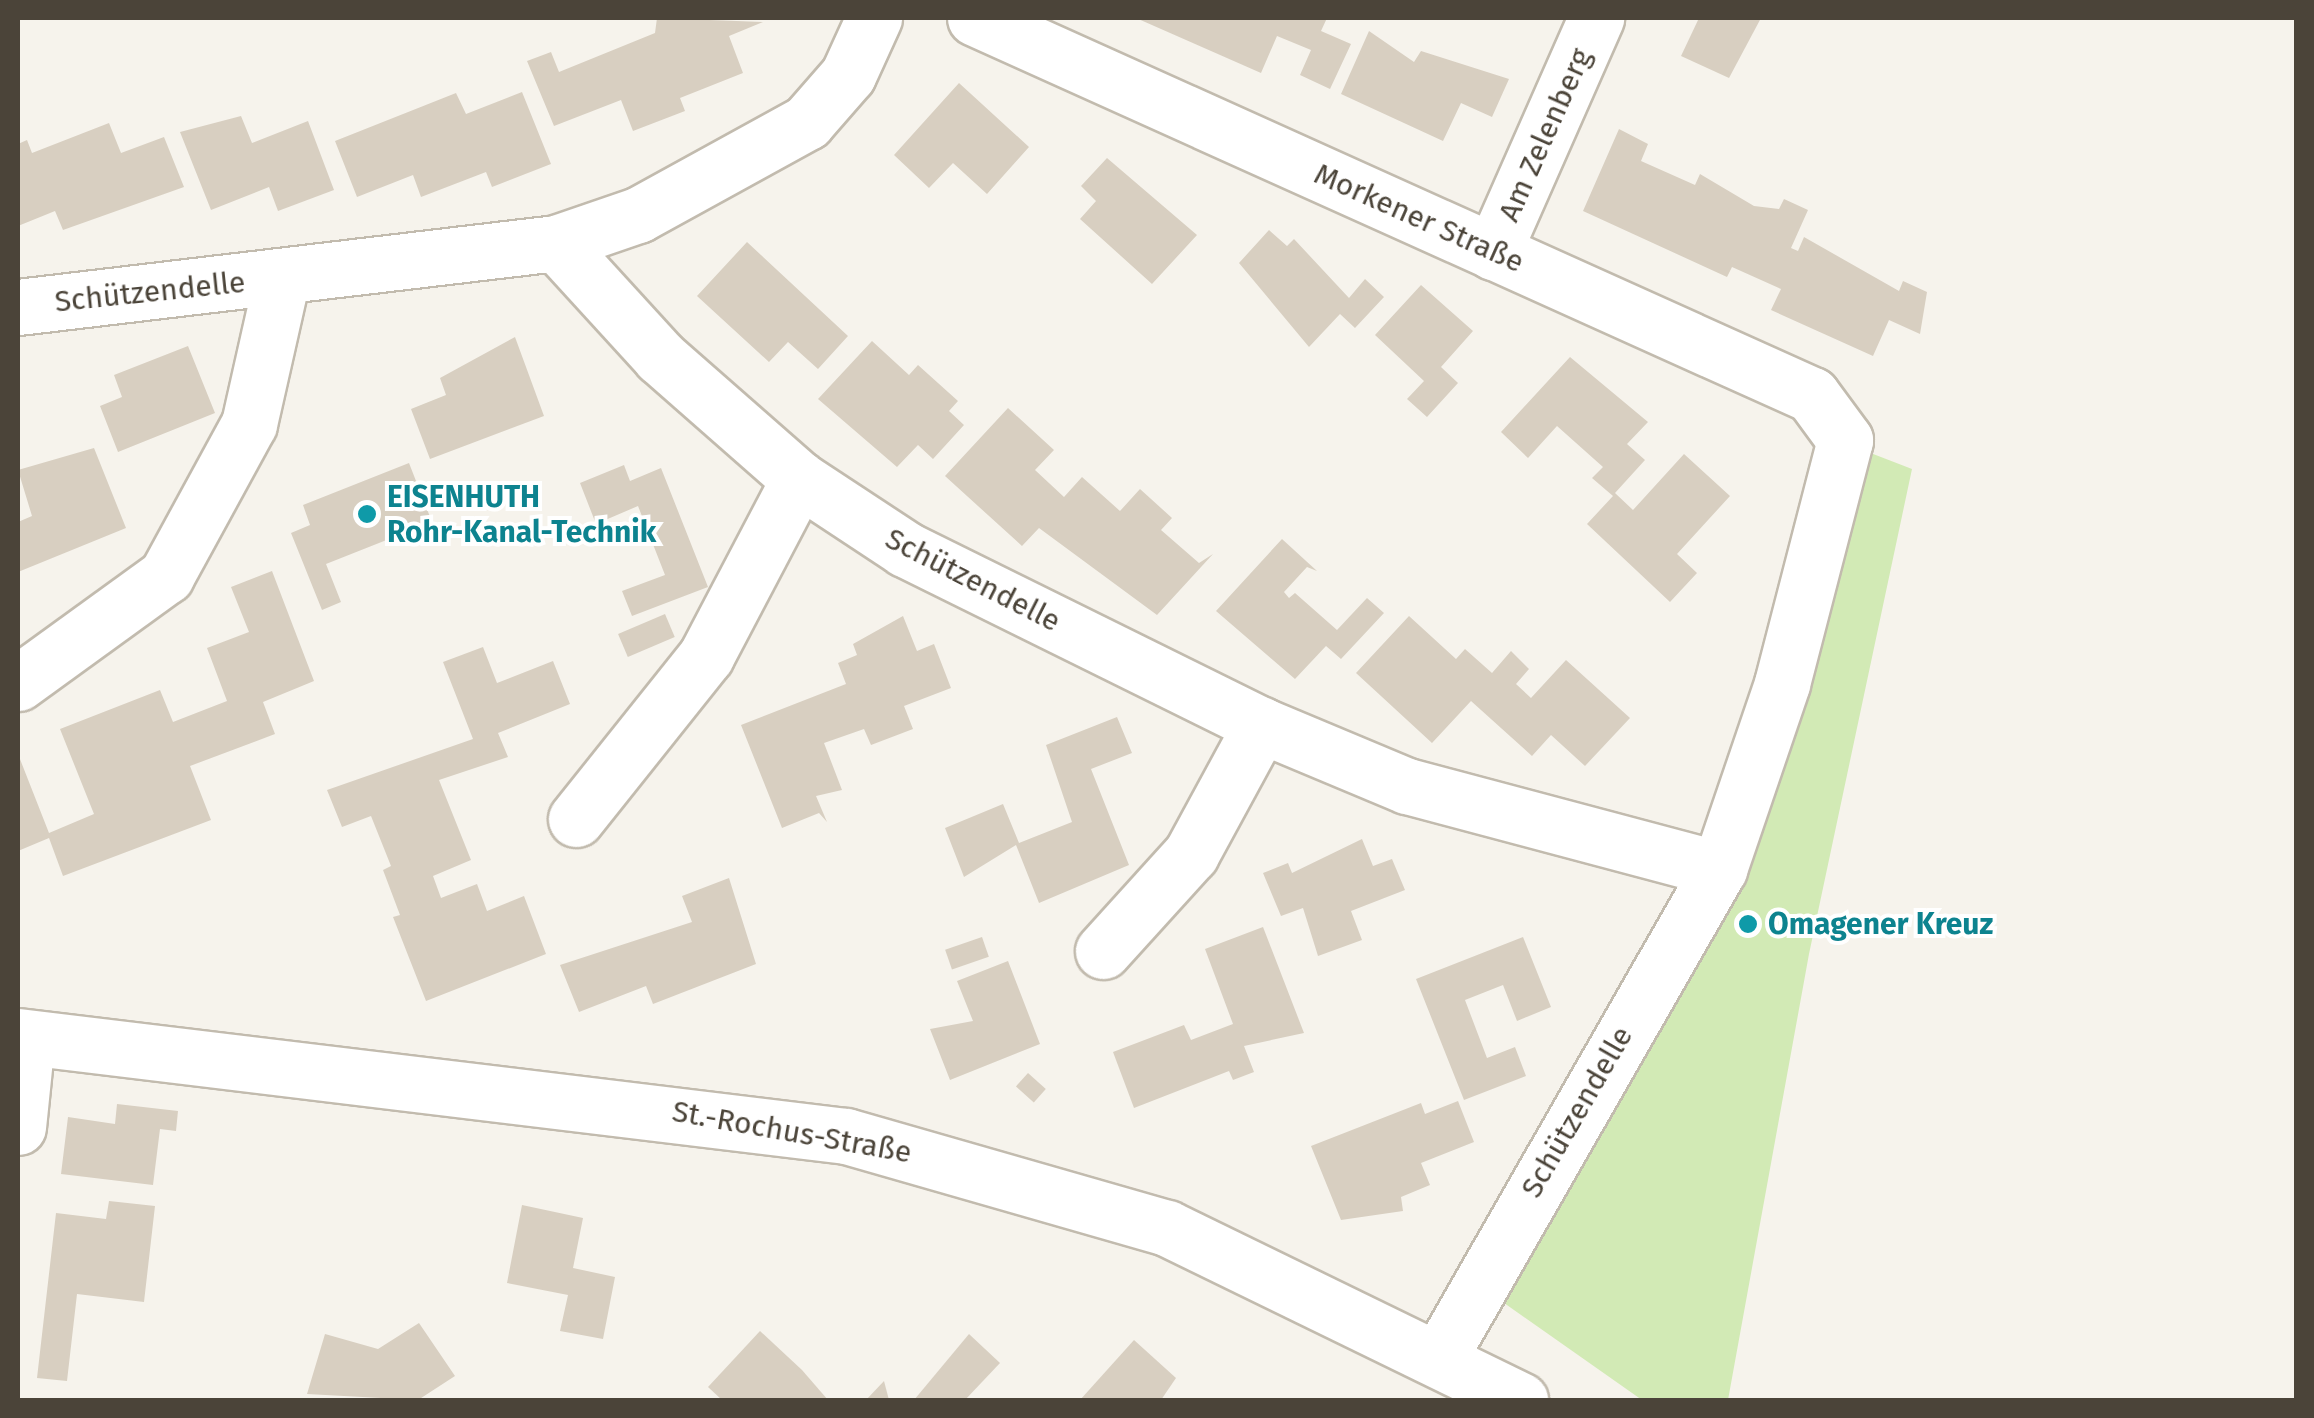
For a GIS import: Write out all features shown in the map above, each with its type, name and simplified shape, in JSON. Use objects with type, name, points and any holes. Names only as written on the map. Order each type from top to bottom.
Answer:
[{"type":"street","name":"Schützendelle","points":[[18,307],[556,243],[638,215],[806,122],[848,74],[874,18]]},
{"type":"street","name":"Morkener Straße","points":[[976,18],[1812,395],[1845,440]]},
{"type":"street","name":"Am Zelenberg","points":[[1493,252],[1596,18]]},
{"type":"street","name":"Schützendelle","points":[[556,243],[660,356],[799,479],[905,549],[1261,725],[1407,786],[1719,869]]},
{"type":"street","name":"Schützendelle","points":[[18,683],[166,576],[248,424],[282,278]]},
{"type":"street","name":"Schützendelle","points":[[1440,1356],[1719,869],[1782,684],[1845,440]]},
{"type":"street","points":[[576,819],[706,656],[799,479]]},
{"type":"street","points":[[1103,950],[1191,854],[1261,725]]},
{"type":"street","points":[[18,1126],[22,1037]]},
{"type":"street","name":"St.-Rochus-Straße","points":[[22,1037],[846,1136],[1168,1228],[1440,1356],[1520,1400]]},
{"type":"green space","points":[[1868,452],[1912,469],[1809,954],[1728,1400],[1642,1400],[1497,1298],[1716,925]]},
{"type":"building","points":[[657,18],[763,22],[729,36],[743,73],[680,98],[685,111],[633,131],[621,100],[554,126],[527,61],[551,52],[559,72],[655,33]]},
{"type":"building","points":[[1136,18],[1327,18],[1321,31],[1351,44],[1330,89],[1300,75],[1311,50],[1277,36],[1261,73]]},
{"type":"building","points":[[1699,18],[1761,18],[1729,78],[1681,56]]},
{"type":"building","points":[[1369,31],[1414,62],[1421,51],[1509,79],[1492,117],[1461,103],[1443,141],[1341,94]]},
{"type":"building","points":[[959,83],[1029,147],[987,194],[953,163],[929,188],[894,155]]},
{"type":"building","points":[[522,92],[551,164],[492,187],[486,172],[421,197],[413,175],[357,197],[335,141],[456,93],[466,114]]},
{"type":"building","points":[[241,116],[252,143],[308,121],[334,190],[278,211],[269,187],[211,210],[180,132]]},
{"type":"building","points":[[109,123],[121,153],[164,137],[184,187],[63,230],[55,211],[18,226],[18,144],[27,140],[32,153]]},
{"type":"building","points":[[1619,129],[1648,144],[1641,161],[1695,185],[1700,174],[1754,206],[1779,209],[1784,199],[1808,210],[1791,248],[1798,251],[1804,237],[1899,291],[1903,281],[1927,292],[1920,334],[1889,320],[1873,356],[1771,310],[1781,289],[1732,267],[1727,277],[1583,211]]},
{"type":"building","points":[[1107,158],[1197,235],[1152,284],[1080,219],[1096,201],[1081,186]]},
{"type":"building","points":[[1269,230],[1287,246],[1294,239],[1349,298],[1365,279],[1384,297],[1355,328],[1340,314],[1309,347],[1239,263]]},
{"type":"building","points":[[747,242],[848,336],[818,369],[788,342],[769,362],[697,296]]},
{"type":"building","points":[[1421,285],[1473,331],[1441,367],[1458,383],[1427,417],[1407,399],[1424,381],[1375,335]]},
{"type":"building","points":[[515,337],[544,416],[430,459],[411,409],[446,395],[440,378]]},
{"type":"building","points":[[872,341],[909,375],[918,365],[958,401],[949,411],[964,425],[933,459],[918,445],[897,467],[818,399]]},
{"type":"building","points":[[188,346],[215,413],[118,452],[100,406],[122,397],[114,375]]},
{"type":"building","points":[[1570,357],[1648,422],[1627,444],[1645,460],[1615,493],[1633,510],[1684,454],[1730,496],[1677,554],[1697,573],[1670,602],[1587,524],[1613,496],[1592,478],[1603,467],[1557,426],[1528,458],[1501,432]]},
{"type":"building","points":[[1008,408],[1054,450],[1035,470],[1064,497],[1082,477],[1120,511],[1140,489],[1172,518],[1161,530],[1199,563],[1213,554],[1157,615],[1039,528],[1022,546],[945,476]]},
{"type":"building","points":[[94,448],[126,528],[18,572],[18,522],[32,516],[18,470]]},
{"type":"building","name":"EISENHUTH Rohr-Kanal-Technik","points":[[409,463],[432,522],[326,564],[341,602],[322,610],[291,533],[310,525],[303,505]]},
{"type":"building","points":[[624,465],[630,481],[661,468],[708,587],[632,616],[622,591],[665,575],[638,506],[596,524],[580,483]]},
{"type":"building","points":[[1282,539],[1317,571],[1307,567],[1284,592],[1289,598],[1295,593],[1337,630],[1367,598],[1384,613],[1341,659],[1326,646],[1295,679],[1216,611]]},
{"type":"building","points":[[272,571],[314,681],[263,702],[275,734],[190,766],[211,820],[63,876],[49,838],[18,851],[18,754],[49,833],[94,814],[60,729],[160,690],[173,722],[227,701],[207,648],[249,632],[231,587]]},
{"type":"building","points":[[665,614],[675,637],[628,657],[618,634]]},
{"type":"building","points":[[903,616],[917,651],[934,644],[951,688],[904,706],[913,729],[871,745],[864,729],[824,743],[842,790],[816,796],[827,822],[819,813],[782,828],[741,725],[846,684],[838,663],[857,655],[853,644]]},
{"type":"building","points":[[1409,616],[1456,659],[1465,649],[1492,673],[1511,651],[1529,669],[1516,684],[1531,698],[1566,660],[1630,718],[1585,766],[1551,735],[1532,756],[1471,701],[1432,743],[1356,673]]},
{"type":"building","points":[[483,647],[497,683],[553,661],[570,704],[498,733],[508,757],[439,780],[471,860],[433,876],[441,898],[477,884],[487,911],[524,896],[546,954],[426,1001],[393,917],[400,915],[383,870],[391,866],[371,816],[342,827],[327,790],[473,739],[443,662]]},
{"type":"building","points":[[1117,717],[1132,753],[1091,769],[1129,865],[1039,903],[1016,845],[964,877],[945,828],[1003,804],[1019,843],[1072,822],[1046,745]]},
{"type":"building","points":[[1362,839],[1373,866],[1392,859],[1405,890],[1351,911],[1362,940],[1318,956],[1303,908],[1281,916],[1263,873],[1288,863],[1292,873]]},
{"type":"building","points":[[729,878],[756,964],[653,1004],[646,986],[579,1012],[560,965],[692,922],[682,896]]},
{"type":"building","points":[[1263,927],[1304,1033],[1244,1046],[1254,1072],[1233,1080],[1229,1071],[1134,1108],[1113,1052],[1184,1025],[1191,1040],[1233,1024],[1205,949]]},
{"type":"building","points":[[982,937],[989,957],[952,970],[945,950]]},
{"type":"building","points":[[1523,937],[1551,1007],[1517,1021],[1503,985],[1465,1000],[1487,1058],[1515,1047],[1526,1076],[1464,1100],[1416,979]]},
{"type":"building","points":[[1008,961],[1040,1044],[950,1080],[930,1029],[973,1021],[957,981]]},
{"type":"building","points":[[1028,1073],[1046,1089],[1034,1102],[1016,1086]]},
{"type":"building","points":[[1458,1101],[1474,1142],[1421,1163],[1430,1185],[1401,1197],[1403,1211],[1341,1220],[1311,1146],[1421,1103],[1425,1114]]},
{"type":"building","points":[[117,1104],[178,1111],[176,1131],[160,1129],[153,1185],[61,1174],[68,1117],[115,1124]]},
{"type":"building","points":[[109,1201],[155,1206],[144,1302],[77,1294],[67,1381],[37,1378],[56,1213],[106,1219]]},
{"type":"building","points":[[522,1205],[583,1218],[573,1268],[615,1277],[603,1339],[560,1331],[568,1295],[507,1283]]},
{"type":"building","points":[[419,1323],[455,1376],[418,1400],[307,1394],[325,1334],[378,1349]]},
{"type":"building","points":[[760,1331],[828,1400],[722,1400],[708,1387]]},
{"type":"building","points":[[969,1334],[1000,1363],[965,1400],[914,1400]]},
{"type":"building","points":[[1134,1340],[1176,1378],[1161,1400],[1080,1400]]},
{"type":"building","points":[[884,1381],[889,1400],[866,1400]]},
{"type":"place","name":"EISENHUTH Rohr-Kanal-Technik","points":[[367,514]]},
{"type":"place","name":"Omagener Kreuz","points":[[1748,924]]}]
